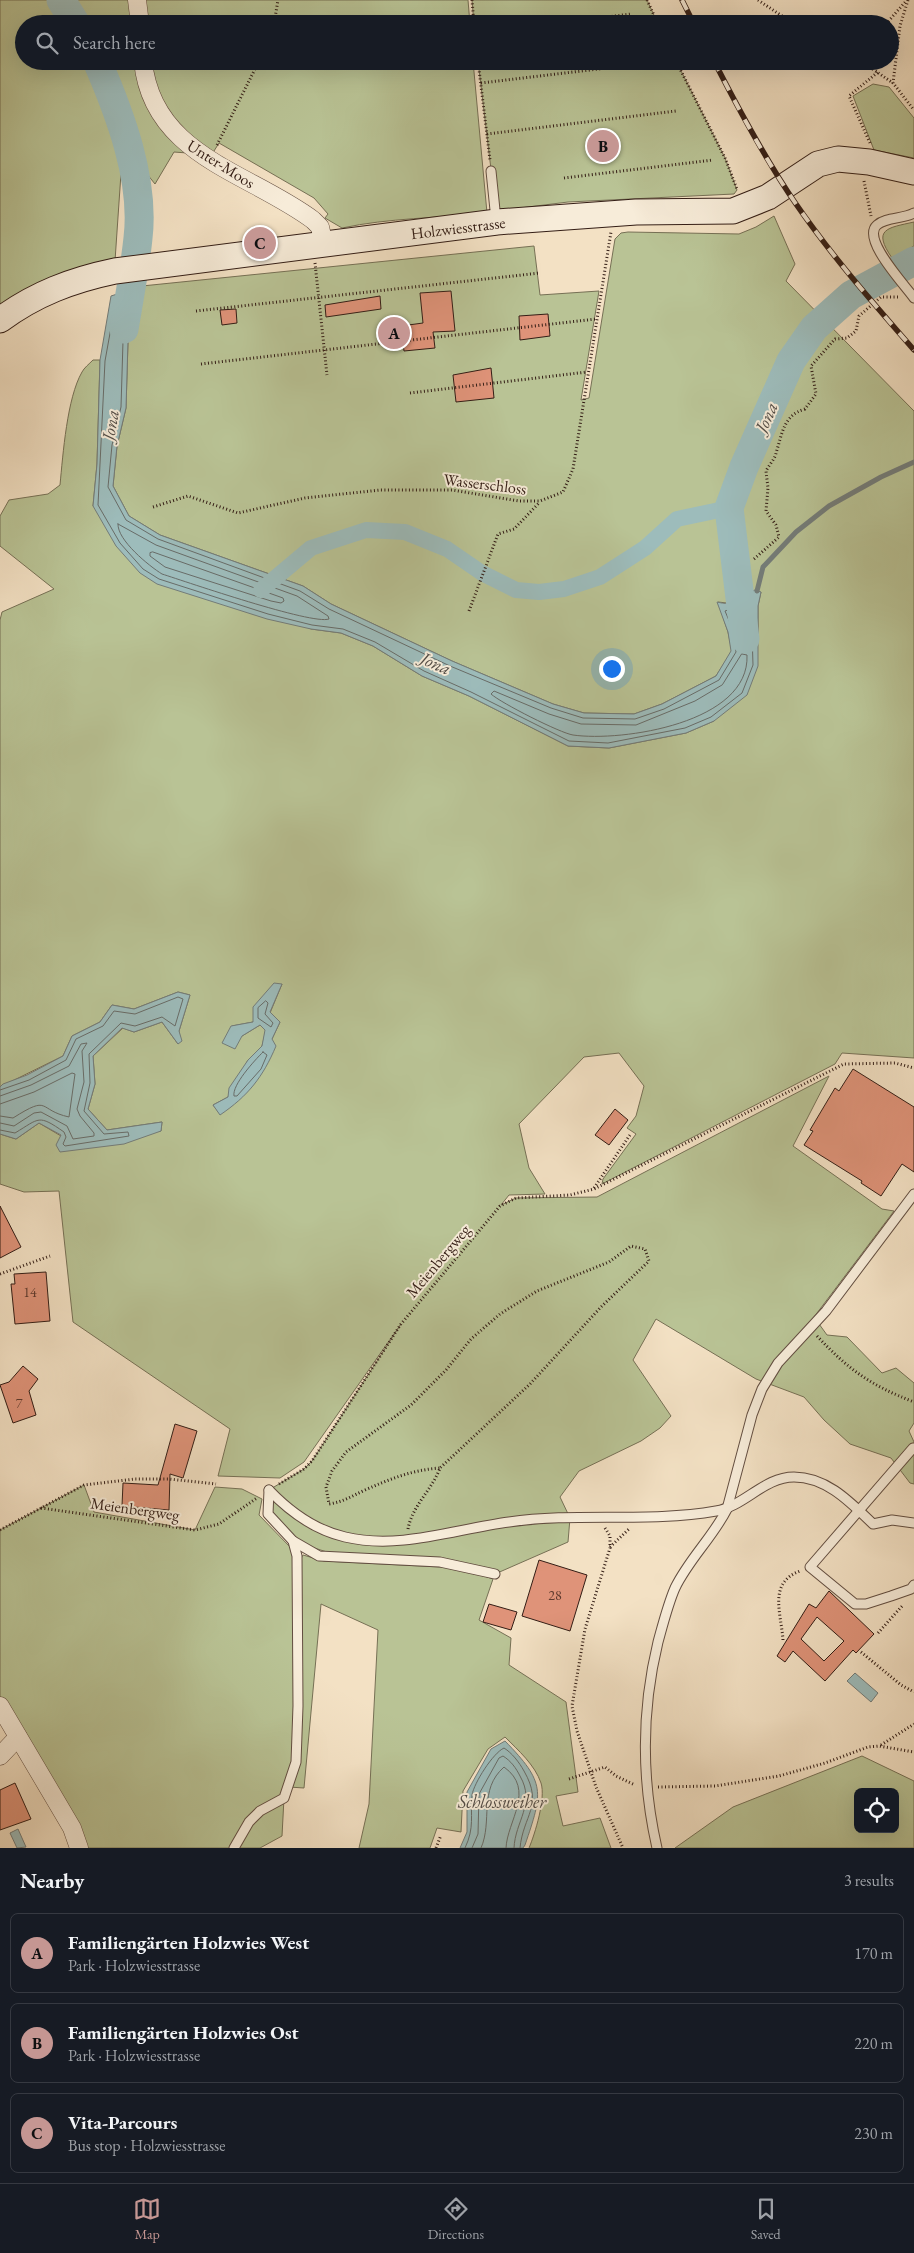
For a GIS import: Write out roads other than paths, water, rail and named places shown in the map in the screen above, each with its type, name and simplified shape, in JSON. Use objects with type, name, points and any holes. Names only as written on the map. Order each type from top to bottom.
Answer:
[{"type":"street","points":[[137,0],[139,15]]},
{"type":"street","name":"Unter-Moos","points":[[145,70],[149,90],[164,121],[187,144],[209,159],[313,220],[320,227],[319,253]]},
{"type":"street","name":"Holzwiesstrasse","points":[[0,320],[19,306],[47,290],[86,277],[156,265],[319,253],[497,222],[614,213],[706,212],[744,209],[768,197],[818,164],[838,159],[869,162],[914,172]]},
{"type":"street","points":[[0,1706],[72,1828],[78,1848]]},
{"type":"street","points":[[0,1756],[18,1737]]},
{"type":"lane","points":[[491,171],[497,222]]},
{"type":"lane","points":[[914,213],[904,218],[880,223],[874,229],[873,242],[914,298]]},
{"type":"lane","points":[[657,1848],[646,1787],[645,1728],[648,1681],[661,1630],[675,1588],[694,1554],[720,1522],[727,1509],[752,1415],[762,1389],[778,1363],[832,1303],[914,1194]]},
{"type":"lane","points":[[912,1587],[866,1604],[855,1604],[810,1567],[914,1448]]},
{"type":"lane","points":[[496,1574],[440,1562],[319,1556],[293,1541],[268,1514],[270,1490],[292,1511],[314,1526],[346,1537],[382,1542],[510,1522],[674,1516],[727,1509],[737,1505],[774,1480],[794,1477],[816,1480],[838,1492],[873,1524],[892,1520],[914,1523]]},
{"type":"lane","points":[[234,1848],[249,1822],[260,1811],[284,1798],[296,1762],[297,1556],[293,1541]]},
{"type":"water","points":[[142,286],[128,341],[126,408],[117,446],[113,486],[129,516],[160,535],[303,586],[331,604],[452,661],[553,704],[584,713],[634,714],[662,704],[716,676],[731,651],[728,632],[717,602],[728,604],[743,601],[754,590],[761,592],[758,606],[758,666],[747,695],[714,721],[686,733],[609,748],[568,746],[469,696],[422,676],[373,646],[341,633],[311,629],[267,619],[157,584],[140,573],[116,546],[93,506],[97,464],[100,360],[111,296]]},
{"type":"water","points":[[274,983],[282,984],[270,1012],[280,1022],[272,1039],[276,1046],[266,1067],[254,1085],[239,1101],[220,1115],[213,1105],[228,1097],[229,1088],[248,1060],[262,1046],[265,1030],[260,1025],[242,1036],[235,1049],[222,1043],[231,1026],[253,1022],[253,1007]]},
{"type":"water","points":[[178,992],[190,995],[179,1031],[182,1041],[178,1044],[162,1022],[134,1032],[122,1028],[93,1056],[95,1084],[88,1109],[107,1130],[162,1122],[161,1131],[124,1144],[60,1152],[56,1145],[61,1135],[39,1123],[16,1139],[0,1134],[0,1087],[3,1084],[27,1075],[63,1056],[72,1036],[100,1022],[112,1005],[134,1009]]},
{"type":"water","points":[[855,1673],[878,1693],[871,1702],[847,1681]]},
{"type":"water","name":"Schlossweiher","points":[[505,1741],[528,1768],[534,1778],[537,1789],[535,1812],[525,1845],[523,1848],[460,1848],[467,1832],[467,1792],[491,1749]]},
{"type":"water","points":[[18,1829],[26,1847],[17,1848],[10,1833]]},
{"type":"waterway","name":"Jona","points":[[61,0],[70,15]]},
{"type":"waterway","name":"Jona","points":[[101,70],[129,148],[138,193],[138,238],[124,329]]},
{"type":"waterway","name":"Jona","points":[[745,639],[729,508],[744,467],[791,361],[814,328],[851,295],[914,261]]},
{"type":"waterway","points":[[757,591],[763,567],[796,532],[829,506],[881,477],[914,462]]},
{"type":"waterway","points":[[261,590],[311,548],[366,530],[405,532],[447,549],[482,573],[516,590],[539,592],[564,589],[600,577],[645,548],[677,519],[729,508]]},
{"type":"railway","points":[[682,0],[690,15]]},
{"type":"railway","points":[[719,70],[774,170],[809,223],[868,297],[914,350]]},
{"type":"place","name":"Familiengärten Holzwies Ost","points":[[603,146]]},
{"type":"place","name":"Vita-Parcours","points":[[260,243]]},
{"type":"place","name":"Familiengärten Holzwies West","points":[[394,333]]}]
